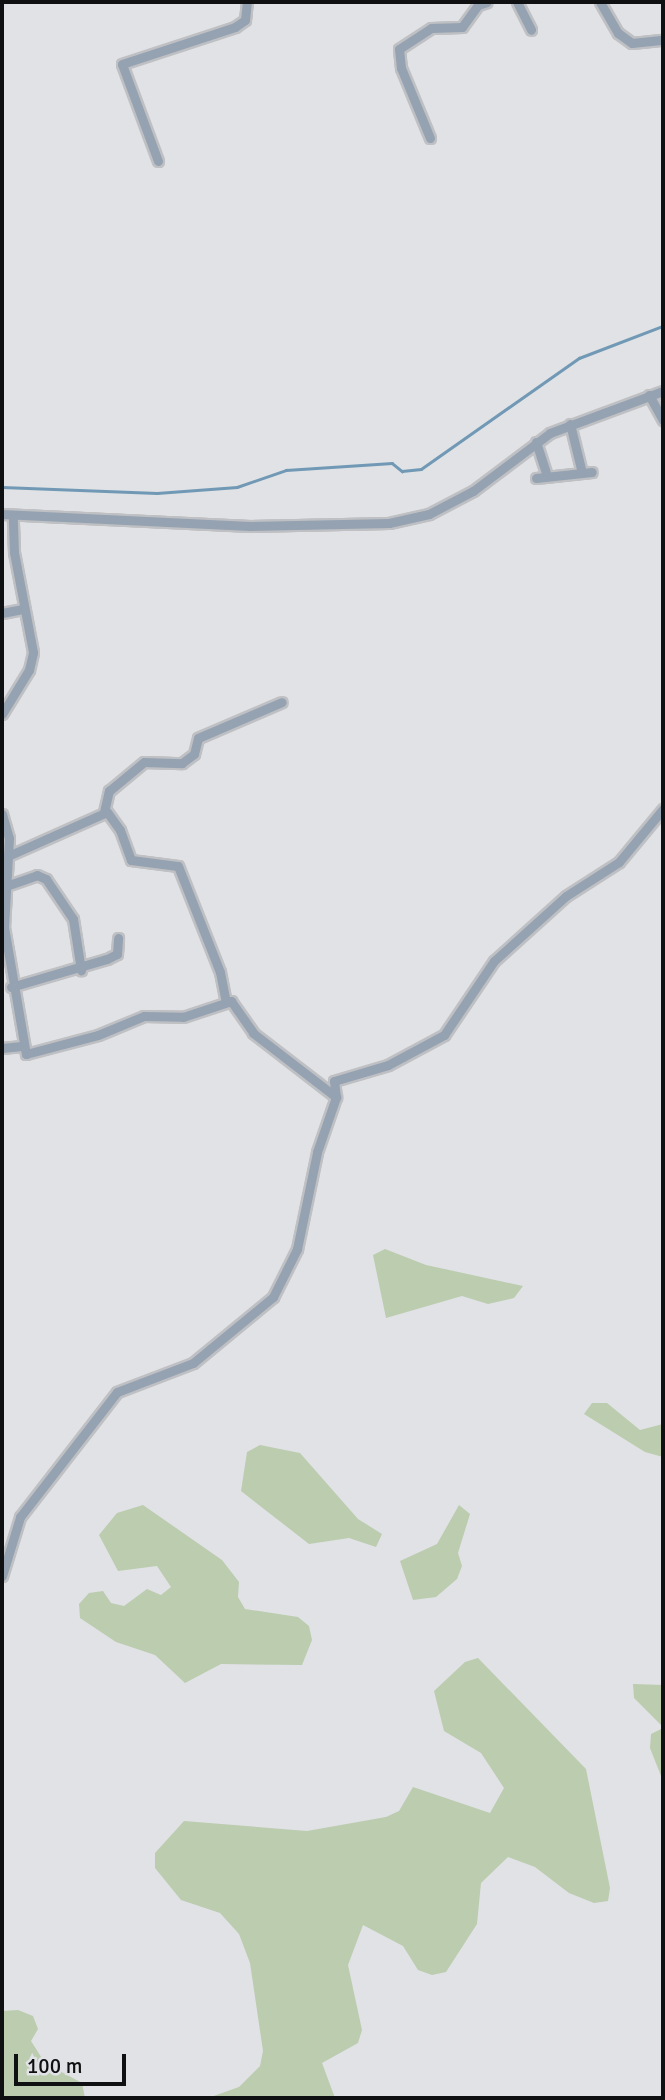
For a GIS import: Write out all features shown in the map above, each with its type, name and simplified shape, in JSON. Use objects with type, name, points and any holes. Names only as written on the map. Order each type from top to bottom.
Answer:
[{"type":"street","points":[[158,161],[122,64],[234,27],[245,20],[247,2]]},
{"type":"street","points":[[430,138],[401,68],[398,49],[431,28],[462,27],[478,5],[487,2]]},
{"type":"street","points":[[517,2],[531,30]]},
{"type":"street","points":[[600,2],[618,33],[632,43],[663,40]]},
{"type":"street","points":[[2,514],[250,526],[388,523],[429,514],[473,491],[536,442],[570,424],[663,391]]},
{"type":"street","points":[[649,395],[663,420]]},
{"type":"street","points":[[570,424],[582,473]]},
{"type":"street","points":[[536,442],[547,477]]},
{"type":"street","points":[[536,478],[592,472]]},
{"type":"street","points":[[2,715],[31,661],[13,514]]},
{"type":"street","points":[[2,613],[23,608]]},
{"type":"street","points":[[104,812],[109,791],[144,762],[182,763],[194,754],[198,738],[282,702]]},
{"type":"street","points":[[2,1576],[20,1517],[117,1392],[193,1363],[273,1297],[297,1249],[317,1152],[336,1097],[334,1081],[344,1074],[388,1065],[444,1035],[494,961],[566,896],[619,862],[663,809]]},
{"type":"street","points":[[5,861],[104,812]]},
{"type":"street","points":[[104,812],[120,830],[131,860],[178,866],[220,972],[226,1002]]},
{"type":"street","points":[[2,814],[5,861],[3,887],[11,988],[22,1046],[28,1054],[45,1051],[137,1018],[183,1017],[226,1002],[234,1003],[253,1033],[336,1097]]},
{"type":"street","points":[[3,887],[37,875],[46,878],[73,919],[81,970]]},
{"type":"street","points":[[11,988],[81,970],[117,954],[118,938]]},
{"type":"street","points":[[2,1048],[22,1046]]},
{"type":"green space","points":[[385,1249],[426,1265],[523,1286],[514,1298],[488,1304],[462,1296],[386,1318],[373,1255]]},
{"type":"green space","points":[[592,1403],[607,1403],[640,1430],[663,1424],[663,1457],[645,1452],[584,1414]]},
{"type":"green space","points":[[260,1445],[300,1453],[358,1519],[382,1534],[376,1547],[349,1538],[309,1544],[241,1491],[247,1452]]},
{"type":"green space","points":[[143,1505],[222,1560],[239,1582],[238,1597],[245,1609],[298,1617],[309,1626],[312,1640],[302,1665],[221,1664],[185,1683],[155,1655],[116,1642],[80,1618],[79,1604],[89,1593],[103,1591],[111,1603],[124,1606],[147,1589],[161,1595],[171,1587],[157,1566],[118,1571],[99,1535],[117,1513]]},
{"type":"green space","points":[[459,1505],[470,1514],[458,1553],[462,1566],[457,1579],[436,1597],[413,1600],[400,1561],[437,1544]]},
{"type":"green space","points":[[478,1658],[586,1769],[610,1888],[608,1901],[594,1903],[569,1893],[535,1867],[508,1857],[481,1883],[477,1924],[446,1972],[432,1975],[418,1970],[403,1946],[363,1925],[348,1965],[362,2030],[358,2043],[322,2063],[335,2098],[208,2098],[239,2087],[260,2066],[263,2051],[250,1963],[239,1934],[220,1913],[181,1900],[155,1868],[155,1853],[184,1821],[307,1831],[386,1817],[399,1811],[413,1787],[490,1813],[504,1788],[481,1753],[444,1731],[434,1691],[465,1662]]},
{"type":"green space","points":[[633,1684],[663,1685],[663,1727],[634,1698]]},
{"type":"green space","points":[[663,1728],[663,1781],[650,1748],[651,1734]]},
{"type":"green space","points":[[18,2010],[33,2016],[38,2029],[31,2041],[45,2063],[82,2083],[85,2098],[2,2098],[2,2011]]},
{"type":"waterway","points":[[2,487],[157,493],[237,487],[286,470],[392,463],[402,471],[421,469],[579,358],[663,326]]}]
